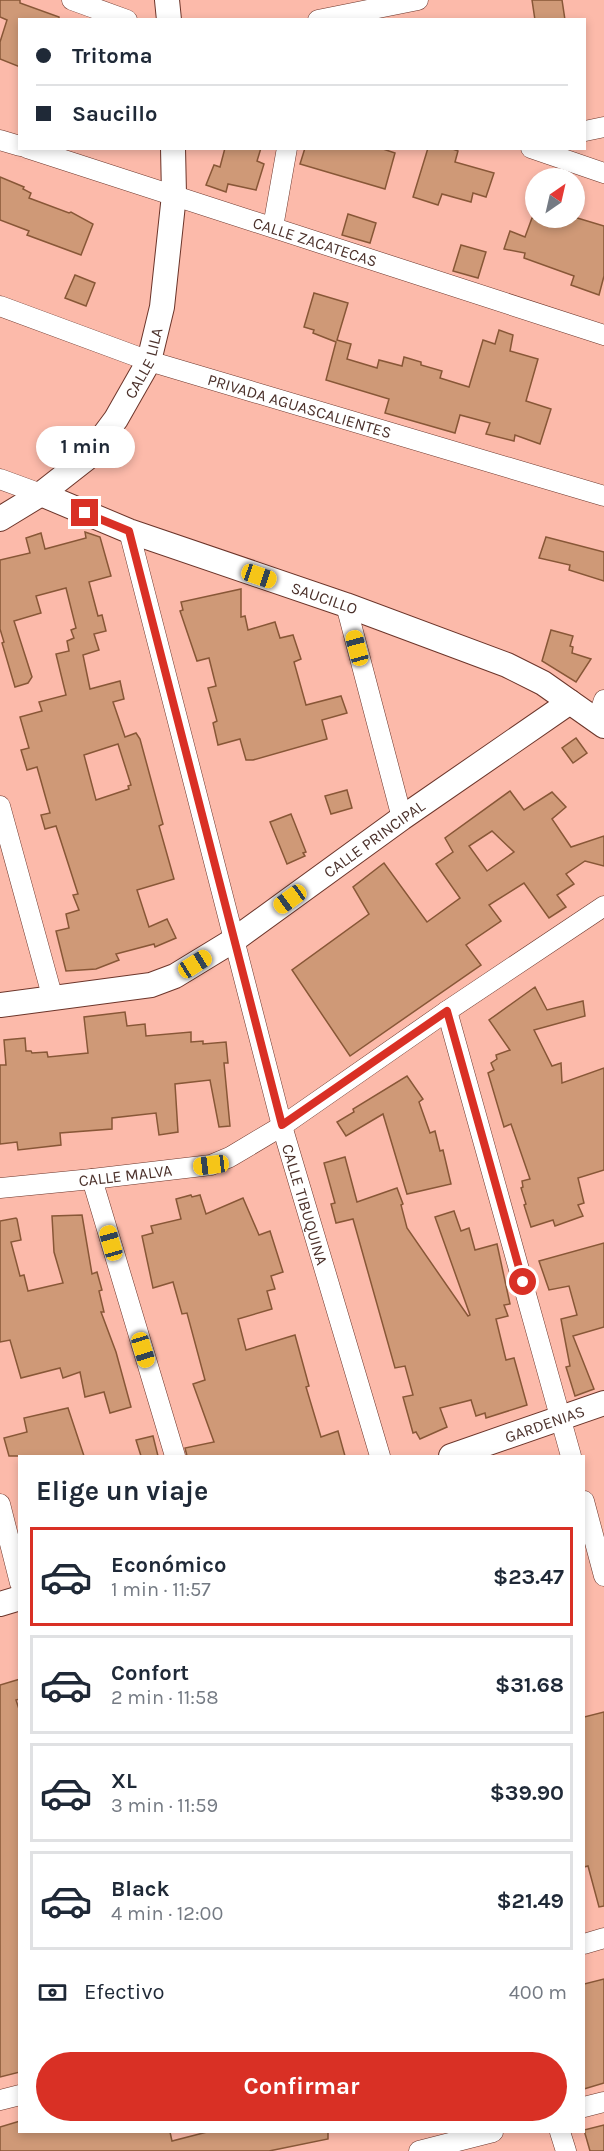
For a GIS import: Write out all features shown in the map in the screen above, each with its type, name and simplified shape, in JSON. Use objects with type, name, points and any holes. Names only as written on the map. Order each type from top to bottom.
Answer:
[{"type":"street","points":[[72,0],[122,18]]},
{"type":"street","points":[[167,0],[169,18]]},
{"type":"street","points":[[328,18],[418,0]]},
{"type":"street","points":[[586,131],[604,127]]},
{"type":"street","points":[[0,140],[18,145]]},
{"type":"street","name":"CALLE ZACATECAS","points":[[33,150],[604,335]]},
{"type":"street","name":"CALLE LILA","points":[[0,519],[41,494],[87,458],[116,419],[149,361],[162,307],[174,195],[173,150]]},
{"type":"street","points":[[273,227],[287,150]]},
{"type":"street","points":[[537,150],[604,172]]},
{"type":"street","name":"PRIVADA AGUASCALIENTES","points":[[0,306],[149,361],[604,496]]},
{"type":"street","name":"SAUCILLO","points":[[0,479],[129,531],[345,605],[507,665],[543,683],[570,702],[602,716]]},
{"type":"street","name":"CALLE TIBUQUINA","points":[[129,531],[282,1125],[380,1455]]},
{"type":"street","points":[[345,605],[402,818]]},
{"type":"street","name":"CALLE PRINCIPAL","points":[[0,1005],[151,985],[175,976],[234,940],[402,818],[570,702]]},
{"type":"street","points":[[0,806],[53,999]]},
{"type":"street","name":"CALLE MALVA","points":[[0,1188],[211,1165],[230,1157],[282,1125],[604,906]]},
{"type":"street","points":[[447,1011],[571,1455]]},
{"type":"street","points":[[92,1179],[175,1455]]},
{"type":"street","name":"GARDENIAS","points":[[454,1455],[604,1403]]},
{"type":"street","points":[[0,1504],[18,1576]]},
{"type":"street","points":[[585,1505],[604,1576]]},
{"type":"street","points":[[0,1604],[18,1599]]},
{"type":"street","points":[[585,1944],[604,1938]]},
{"type":"street","points":[[0,2100],[18,2096]]},
{"type":"street","points":[[585,2107],[604,2102]]},
{"type":"street","points":[[419,2151],[489,2133]]},
{"type":"street","points":[[560,2133],[566,2151]]},
{"type":"building","points":[[0,0],[20,0],[20,3],[59,18],[18,18],[18,66],[0,59],[0,42],[7,20],[0,17]]},
{"type":"building","points":[[532,0],[562,0],[565,18],[535,18]]},
{"type":"building","points":[[224,150],[260,150],[257,161],[264,164],[256,190],[228,184],[226,192],[206,185],[214,165],[220,167]]},
{"type":"building","points":[[304,150],[386,150],[395,153],[385,189],[300,164]]},
{"type":"building","points":[[427,150],[455,150],[458,151],[455,162],[494,173],[486,197],[473,193],[471,202],[442,194],[438,205],[413,197]]},
{"type":"building","points":[[0,177],[24,187],[23,189],[31,193],[29,198],[71,212],[93,224],[81,255],[27,235],[29,231],[0,220]]},
{"type":"building","points":[[348,214],[376,223],[370,243],[342,235]]},
{"type":"building","points":[[585,220],[604,226],[604,276],[599,295],[571,285],[574,276],[524,258],[525,253],[504,249],[510,231],[525,237],[528,228],[585,228]]},
{"type":"building","points":[[461,245],[486,252],[478,278],[453,271]]},
{"type":"building","points":[[75,275],[95,283],[86,306],[65,298]]},
{"type":"building","points":[[314,293],[348,303],[337,340],[351,344],[347,359],[377,368],[379,360],[402,366],[404,357],[442,371],[440,378],[469,387],[483,340],[495,344],[499,330],[513,335],[510,351],[538,359],[526,401],[551,409],[540,444],[515,435],[514,441],[486,434],[490,423],[460,415],[455,433],[385,413],[389,399],[326,380],[336,342],[304,327]]},
{"type":"building","points":[[85,532],[100,537],[111,576],[89,582],[98,616],[102,615],[106,631],[94,634],[99,650],[83,655],[90,689],[120,681],[124,699],[113,702],[125,737],[136,733],[140,739],[163,824],[159,826],[174,879],[137,890],[149,927],[167,919],[176,938],[155,947],[154,944],[116,954],[119,960],[96,969],[66,971],[56,931],[69,928],[66,914],[79,910],[73,895],[78,894],[56,826],[45,829],[41,815],[50,813],[37,767],[27,770],[21,750],[29,748],[20,717],[42,711],[39,702],[66,695],[56,654],[69,651],[67,641],[74,638],[71,630],[76,628],[66,588],[36,596],[41,613],[14,621],[32,677],[28,683],[15,687],[0,629],[0,560],[30,553],[26,538],[41,533],[45,549],[86,538]],"holes":[[[118,744],[131,785],[128,786],[129,789],[96,800],[84,755]]]},
{"type":"building","points":[[546,537],[604,552],[604,581],[569,570],[570,565],[539,558]]},
{"type":"building","points":[[241,589],[241,617],[245,616],[248,630],[275,622],[280,638],[293,635],[301,659],[294,662],[306,705],[341,696],[347,713],[322,720],[327,739],[253,760],[246,760],[240,739],[218,745],[213,723],[217,721],[208,688],[216,686],[209,658],[197,661],[180,611],[183,610],[181,602]]},
{"type":"building","points":[[551,630],[573,636],[570,646],[573,647],[572,653],[591,659],[576,682],[542,661]]},
{"type":"building","points":[[576,738],[587,753],[573,763],[562,748]]},
{"type":"building","points":[[347,790],[352,808],[331,814],[325,796]]},
{"type":"building","points":[[510,791],[524,810],[552,792],[566,807],[552,819],[571,847],[604,836],[604,866],[585,861],[566,874],[574,884],[557,895],[566,907],[549,918],[524,883],[489,905],[501,921],[466,945],[481,965],[350,1056],[292,970],[369,914],[353,887],[384,863],[427,922],[460,898],[436,864],[453,852],[445,838]],"holes":[[[492,831],[514,852],[487,871],[469,846]]]},
{"type":"building","points":[[291,814],[306,852],[303,853],[305,856],[287,864],[270,822]]},
{"type":"building","points":[[535,987],[547,1010],[583,1001],[585,1016],[534,1030],[552,1066],[561,1063],[562,1083],[604,1068],[604,1170],[578,1178],[584,1203],[578,1205],[583,1216],[555,1226],[553,1220],[531,1227],[521,1188],[523,1187],[522,1181],[530,1179],[511,1124],[504,1127],[488,1073],[494,1070],[491,1063],[497,1059],[496,1055],[510,1050],[489,1020]]},
{"type":"building","points":[[125,1012],[127,1026],[145,1024],[146,1036],[191,1032],[191,1042],[203,1041],[203,1044],[226,1042],[228,1063],[224,1063],[230,1126],[219,1127],[210,1080],[175,1084],[178,1132],[159,1135],[156,1113],[112,1118],[112,1129],[60,1133],[61,1145],[18,1150],[17,1142],[0,1144],[0,1065],[6,1065],[4,1040],[25,1038],[26,1051],[47,1052],[48,1057],[88,1053],[84,1017]]},
{"type":"building","points":[[407,1076],[423,1099],[419,1102],[430,1133],[435,1131],[440,1151],[443,1150],[451,1184],[407,1194],[383,1114],[346,1136],[337,1122],[354,1112],[353,1109]]},
{"type":"building","points":[[345,1157],[357,1202],[397,1188],[403,1204],[401,1205],[407,1228],[468,1316],[470,1315],[435,1217],[454,1211],[461,1231],[469,1228],[475,1250],[497,1244],[510,1304],[504,1305],[508,1316],[496,1319],[506,1360],[514,1358],[527,1405],[486,1418],[485,1413],[476,1416],[471,1400],[440,1408],[447,1427],[420,1439],[416,1432],[413,1433],[403,1397],[413,1395],[405,1366],[395,1368],[353,1219],[336,1223],[331,1204],[335,1203],[324,1163]]},
{"type":"building","points":[[200,1195],[206,1214],[243,1198],[259,1235],[270,1231],[283,1272],[271,1276],[275,1289],[267,1291],[272,1309],[238,1319],[246,1350],[295,1335],[309,1386],[306,1387],[321,1437],[338,1431],[345,1455],[187,1455],[185,1448],[214,1442],[193,1384],[205,1380],[187,1313],[182,1314],[173,1282],[153,1288],[142,1236],[153,1233],[151,1226],[181,1219],[176,1199]]},
{"type":"building","points":[[82,1215],[92,1274],[97,1272],[102,1290],[99,1291],[104,1312],[101,1312],[116,1352],[131,1407],[110,1413],[104,1392],[85,1397],[80,1372],[63,1378],[60,1368],[21,1378],[10,1340],[0,1342],[0,1221],[17,1219],[21,1240],[11,1242],[20,1276],[24,1275],[28,1291],[63,1283],[54,1252],[52,1216]]},
{"type":"building","points":[[604,1243],[604,1327],[573,1336],[594,1389],[575,1396],[566,1367],[570,1366],[561,1319],[577,1315],[569,1286],[549,1290],[539,1261]]},
{"type":"building","points":[[68,1408],[84,1455],[9,1456],[4,1438],[27,1432],[24,1418]]},
{"type":"building","points":[[153,1436],[158,1455],[141,1455],[136,1440]]},
{"type":"building","points":[[18,1680],[18,1700],[16,1700],[18,1706],[18,2072],[0,2077],[0,1685]]},
{"type":"building","points":[[604,1712],[604,1906],[599,1907],[588,1866],[585,1867],[585,1717]]},
{"type":"building","points":[[604,1979],[604,2083],[585,2089],[585,1984]]},
{"type":"building","points":[[18,2122],[18,2133],[170,2133],[172,2141],[203,2133],[328,2133],[328,2139],[269,2151],[0,2151],[0,2127]]},
{"type":"building","points":[[604,2125],[604,2151],[590,2151],[585,2130]]},
{"type":"route","points":[[85,513],[129,531],[282,1125],[447,1011],[523,1282]]}]
